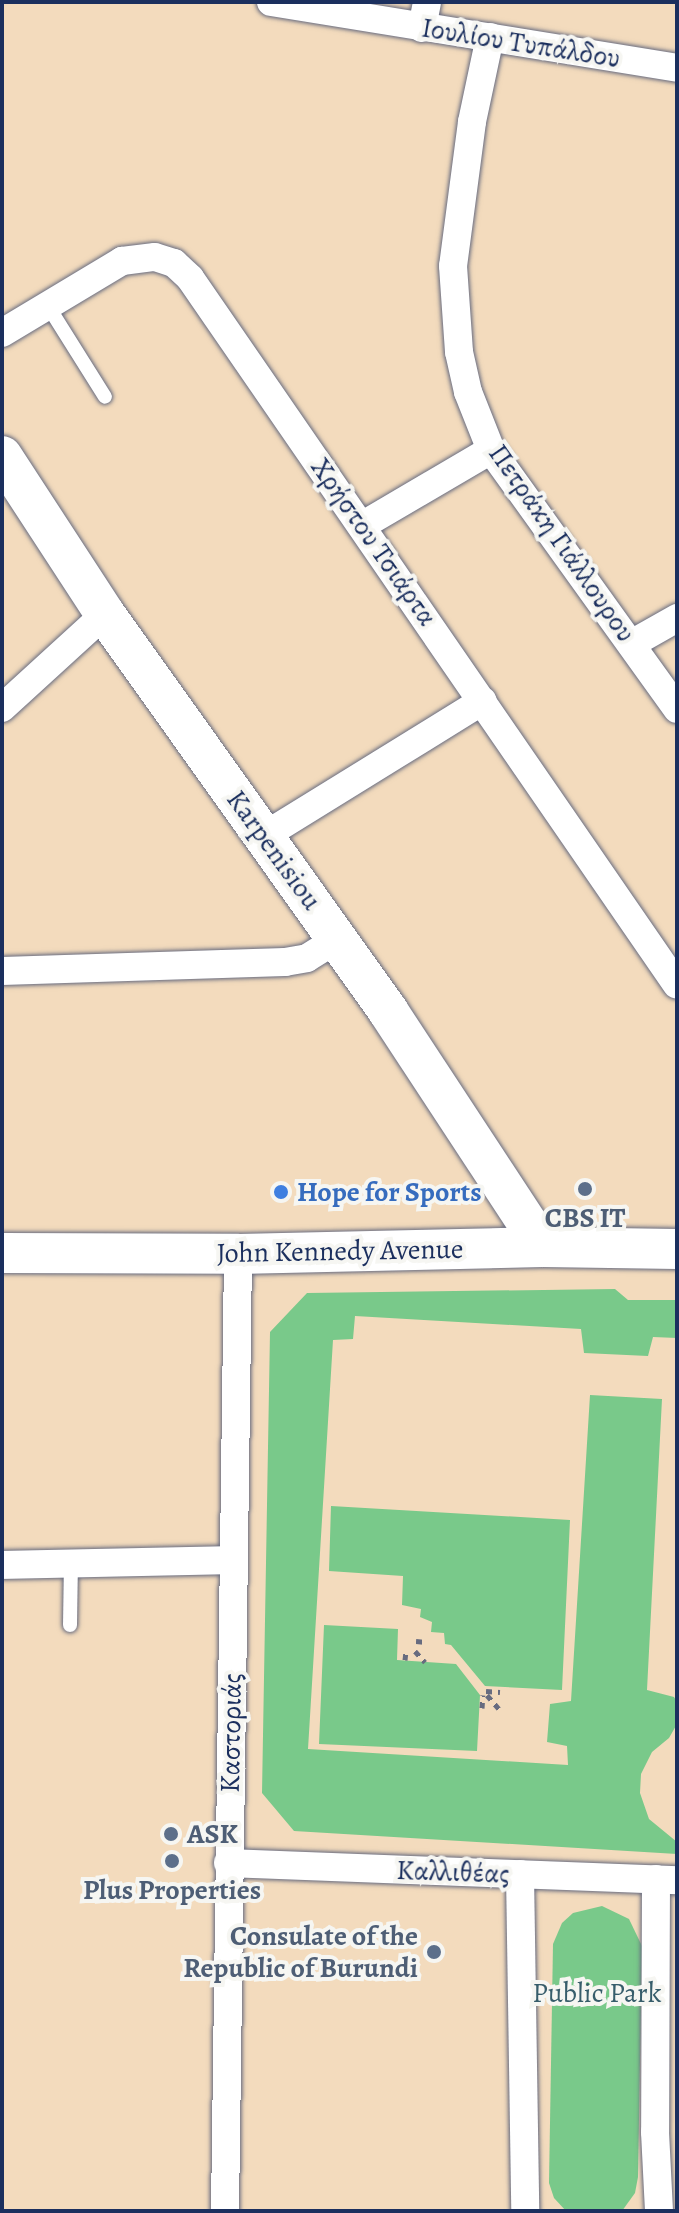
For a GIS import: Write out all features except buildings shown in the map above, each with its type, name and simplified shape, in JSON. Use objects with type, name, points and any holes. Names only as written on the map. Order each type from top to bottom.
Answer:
[{"type":"street","name":"Ιουλίου Τυπάλδου","points":[[278,3],[425,15],[490,37],[677,68]]},
{"type":"street","name":"Πετράκη Γιάλλουρου","points":[[490,37],[469,138],[453,266],[459,352],[468,392],[491,450],[633,643],[677,709]]},
{"type":"street","name":"Χρήστου Τσιάρτα","points":[[2,333],[122,261],[155,257],[174,263],[190,278],[677,985]]},
{"type":"street","points":[[363,525],[491,450]]},
{"type":"street","name":"Karpenisiou","points":[[2,456],[105,614],[338,939],[543,1247]]},
{"type":"street","points":[[2,708],[105,614]]},
{"type":"street","points":[[633,643],[677,618]]},
{"type":"street","points":[[264,836],[483,701]]},
{"type":"street","points":[[2,971],[285,962],[307,958],[338,939]]},
{"type":"street","name":"John Kennedy Avenue","points":[[2,1253],[238,1254],[543,1247],[677,1249]]},
{"type":"street","name":"Καστοριάς","points":[[225,2211],[238,1254]]},
{"type":"street","points":[[2,1565],[234,1560]]},
{"type":"street","name":"Καλλιθέας","points":[[228,1863],[667,1880]]},
{"type":"street","points":[[520,1874],[525,2211]]},
{"type":"street","points":[[659,2211],[655,2132],[667,1880]]},
{"type":"lane","points":[[48,306],[105,397]]},
{"type":"lane","points":[[70,1625],[71,1564]]},
{"type":"path","points":[[416,1641],[426,1642]]},
{"type":"path","points":[[405,1660],[406,1650]]},
{"type":"path","points":[[415,1651],[425,1662]]},
{"type":"path","points":[[485,1694],[500,1692]]},
{"type":"path","points":[[482,1708],[485,1694]]},
{"type":"path","points":[[485,1694],[499,1709]]},
{"type":"green space","points":[[615,1289],[628,1300],[677,1300],[677,1338],[653,1337],[648,1356],[584,1353],[581,1329],[355,1316],[353,1339],[333,1340],[308,1749],[568,1765],[567,1746],[547,1742],[550,1704],[571,1701],[590,1395],[662,1399],[647,1690],[674,1697],[677,1702],[677,1724],[669,1738],[652,1752],[641,1774],[640,1793],[649,1819],[677,1842],[677,1854],[294,1831],[262,1793],[270,1332],[307,1293]]},
{"type":"green space","points":[[331,1506],[570,1520],[562,1690],[485,1686],[451,1645],[445,1644],[444,1633],[431,1632],[432,1622],[420,1617],[421,1609],[402,1605],[403,1576],[329,1571]]},
{"type":"green space","points":[[324,1625],[398,1629],[397,1660],[456,1664],[480,1695],[477,1751],[319,1744]]},
{"type":"green space","name":"Public Park","points":[[602,1906],[629,1919],[642,1946],[638,2177],[635,2193],[622,2211],[566,2211],[554,2198],[549,2183],[553,1944],[562,1923],[573,1913]]},
{"type":"place","name":"CBS IT","points":[[585,1189]]},
{"type":"place","name":"Hope for Sports","points":[[281,1192]]},
{"type":"place","name":"ASK","points":[[171,1834]]},
{"type":"place","name":"Plus Properties","points":[[172,1861]]},
{"type":"place","name":"Consulate of the Republic of Burundi","points":[[434,1952]]}]
